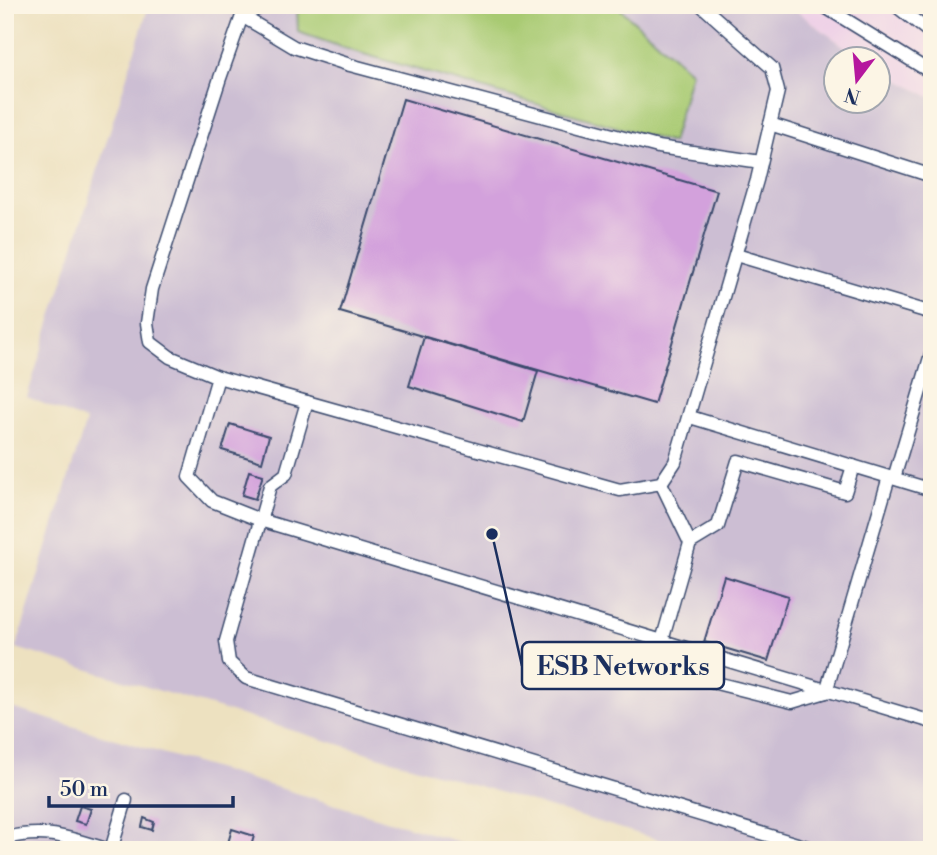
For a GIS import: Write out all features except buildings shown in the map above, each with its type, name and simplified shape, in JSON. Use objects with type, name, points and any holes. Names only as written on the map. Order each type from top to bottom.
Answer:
[{"type":"lane","points":[[249,5],[242,16],[181,208],[152,289],[147,323],[150,342],[170,357],[218,377],[620,490],[661,483],[676,462],[736,255],[778,91],[772,68],[701,5]]},
{"type":"lane","points":[[242,16],[265,5]]},
{"type":"lane","points":[[822,5],[932,73]]},
{"type":"lane","points":[[895,5],[932,34]]},
{"type":"lane","points":[[242,16],[294,47],[350,65],[659,148],[761,162]]},
{"type":"lane","points":[[771,124],[932,176]]},
{"type":"lane","points":[[736,255],[932,313]]},
{"type":"lane","points":[[826,692],[932,351]]},
{"type":"lane","points":[[218,377],[189,477],[212,500],[260,520],[765,674],[932,722]]},
{"type":"lane","points":[[307,402],[286,474],[270,486],[226,641],[229,662],[246,678],[817,850]]},
{"type":"lane","points":[[690,417],[932,490]]},
{"type":"lane","points":[[690,543],[718,526],[738,461],[845,492],[853,466]]},
{"type":"lane","points":[[661,483],[690,543],[662,641]]},
{"type":"lane","points":[[662,641],[692,669],[716,683],[792,702],[826,692]]},
{"type":"lane","points":[[5,838],[32,832],[61,835],[110,850],[126,800]]},
{"type":"shaded area","points":[[149,5],[788,5],[843,46],[822,46],[822,116],[892,116],[892,77],[932,98],[932,850],[693,850],[16,648],[86,421],[27,397]]},
{"type":"shaded area","points":[[788,5],[932,5],[932,98],[892,77],[892,46],[843,46]]},
{"type":"shaded area","points":[[5,706],[486,850],[5,850]]},
{"type":"green space","points":[[297,5],[616,5],[691,72],[672,143],[353,51],[298,32]]},
{"type":"place","name":"ESB Networks","points":[[492,534]]}]
